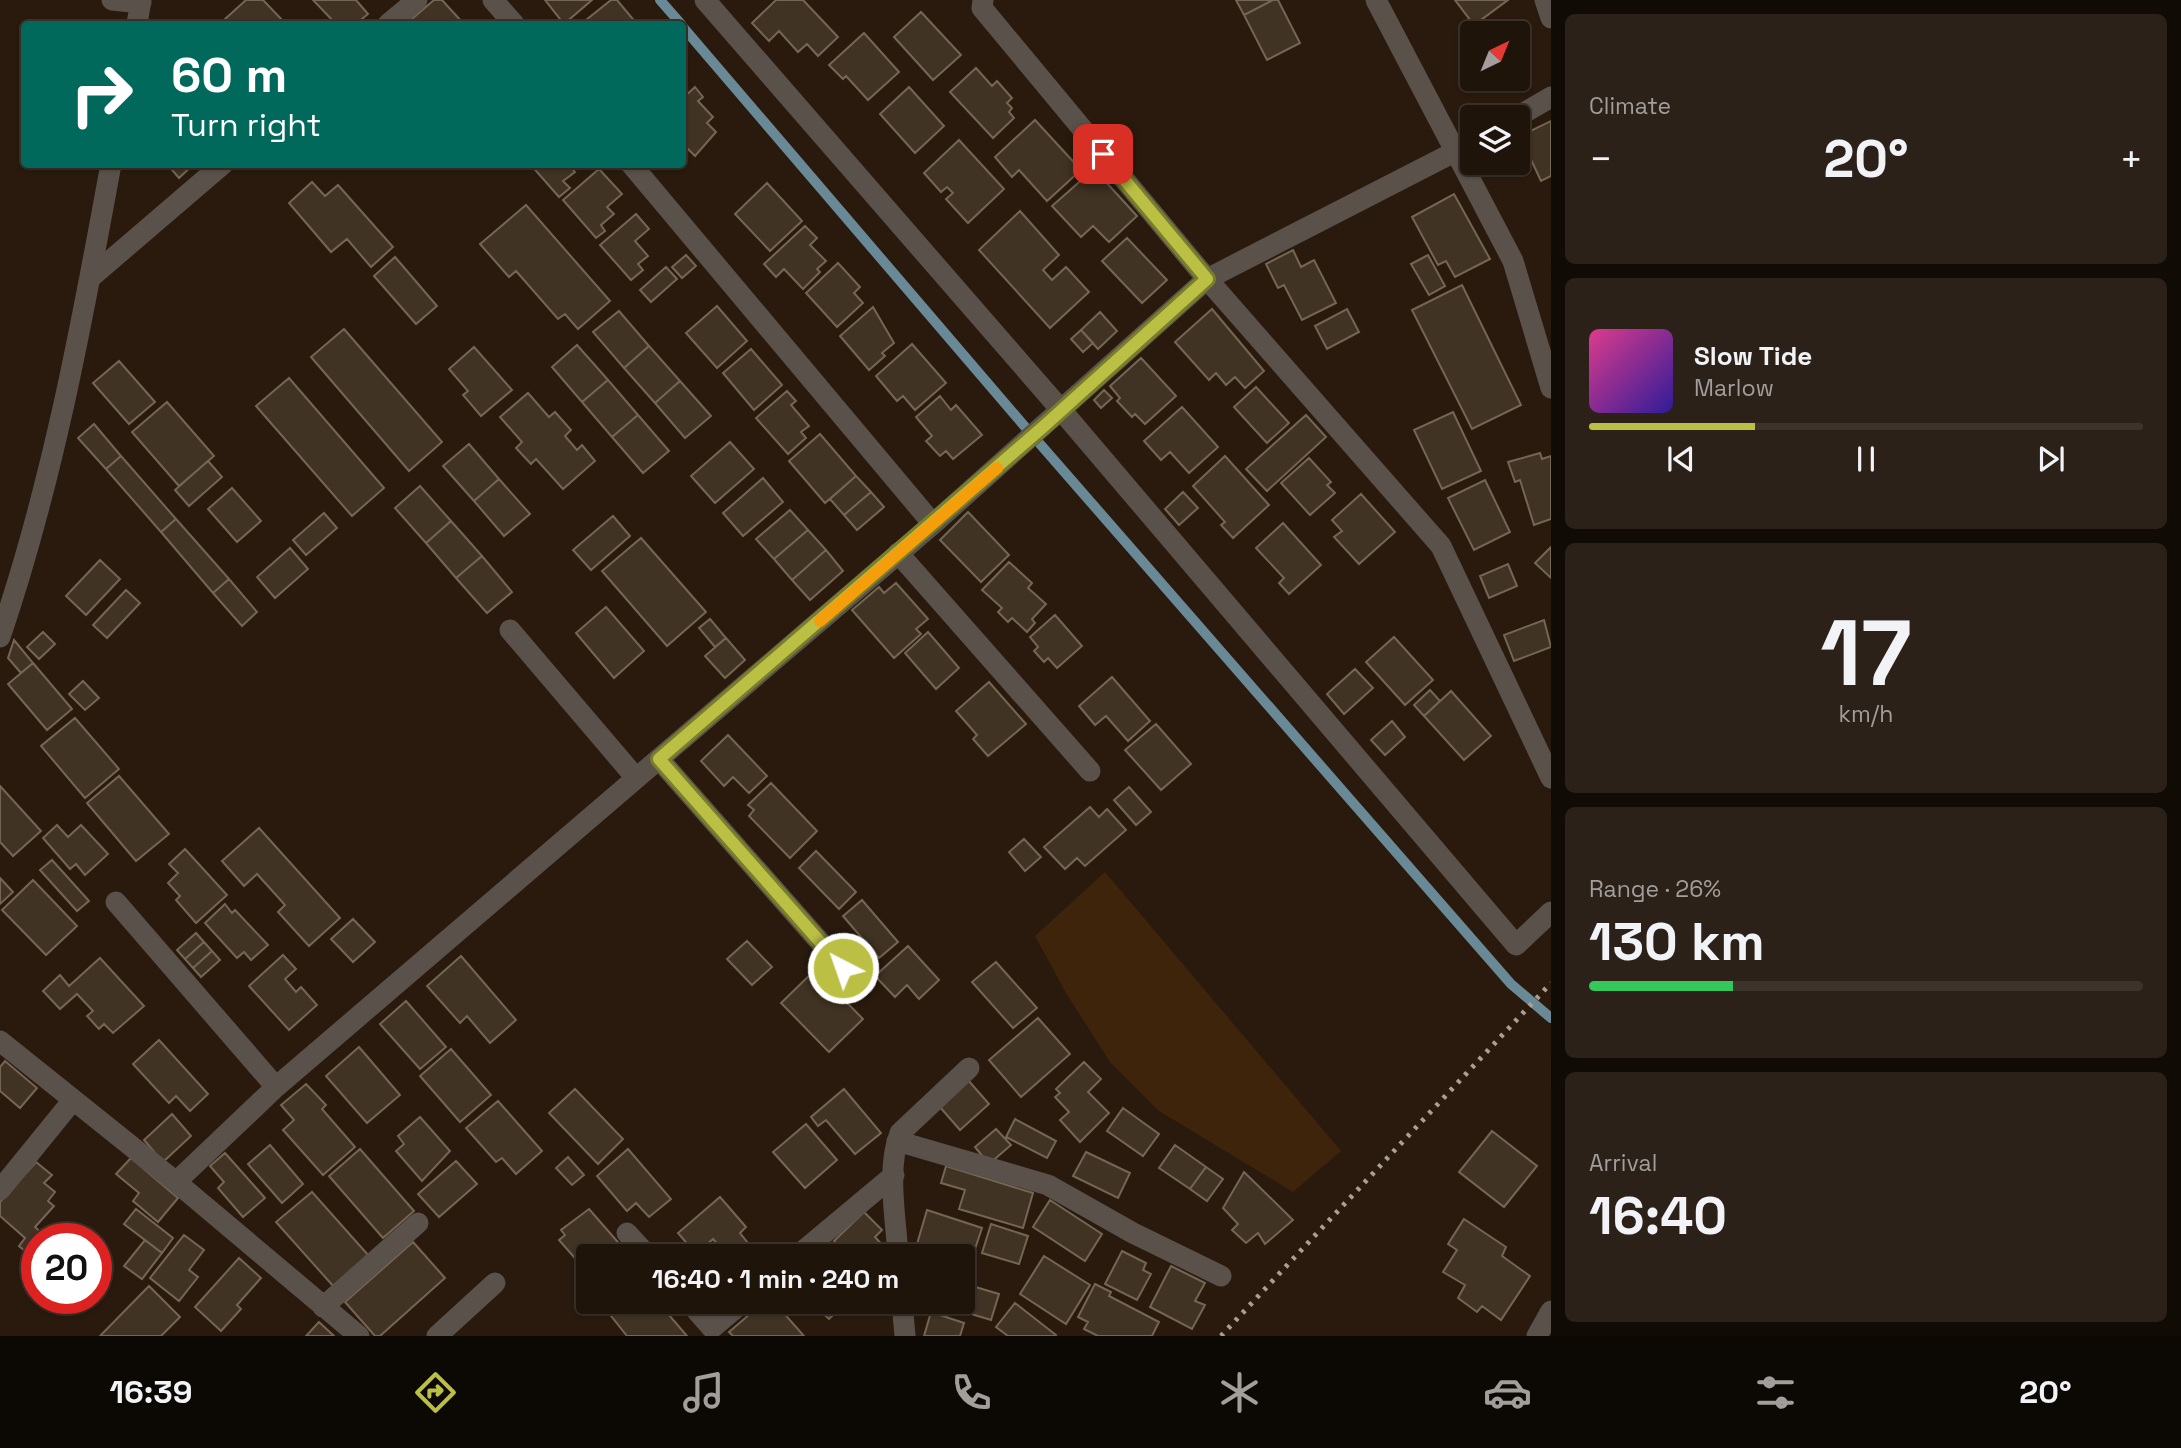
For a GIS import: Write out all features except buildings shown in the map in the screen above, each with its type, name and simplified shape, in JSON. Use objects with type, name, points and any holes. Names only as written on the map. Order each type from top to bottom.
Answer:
[{"type":"street","points":[[112,0],[141,1],[138,21]]},
{"type":"street","points":[[392,21],[417,0]]},
{"type":"street","points":[[493,0],[511,21]]},
{"type":"street","points":[[705,0],[1062,411],[1517,945],[1551,912]]},
{"type":"street","points":[[983,0],[982,8],[1207,279],[1441,546],[1551,778]]},
{"type":"street","points":[[1376,0],[1460,143]]},
{"type":"street","points":[[1545,0],[1551,19]]},
{"type":"street","points":[[1530,109],[1551,97]]},
{"type":"street","points":[[176,1182],[276,1087],[933,524],[1207,279],[1460,150]]},
{"type":"street","points":[[0,637],[7,587],[27,560],[90,278],[110,168]]},
{"type":"street","points":[[90,278],[218,168]]},
{"type":"street","points":[[634,168],[933,524]]},
{"type":"street","points":[[1475,175],[1513,261],[1551,388]]},
{"type":"street","points":[[898,553],[1090,771]]},
{"type":"street","points":[[510,630],[636,778]]},
{"type":"street","points":[[659,759],[843,968]]},
{"type":"street","points":[[116,902],[276,1087]]},
{"type":"street","points":[[0,1041],[176,1182],[359,1336]]},
{"type":"street","points":[[897,1244],[894,1175],[900,1133],[969,1068]]},
{"type":"street","points":[[0,1190],[73,1100]]},
{"type":"street","points":[[897,1141],[1048,1185],[1133,1233],[1222,1276]]},
{"type":"street","points":[[811,1244],[894,1175]]},
{"type":"street","points":[[323,1307],[418,1223]]},
{"type":"street","points":[[627,1233],[637,1244]]},
{"type":"street","points":[[438,1336],[495,1283]]},
{"type":"street","points":[[1537,1336],[1551,1311]]},
{"type":"street","points":[[699,1314],[712,1328],[729,1314]]},
{"type":"street","points":[[903,1314],[905,1336]]},
{"type":"shaded area","points":[[1105,872],[1341,1151],[1293,1192],[1159,1111],[1110,1062],[1066,993],[1035,936]]},
{"type":"waterway","points":[[660,0],[678,21]]},
{"type":"waterway","points":[[686,31],[1026,428]]},
{"type":"waterway","points":[[1040,444],[1511,984],[1551,1018]]},
{"type":"railway","points":[[1221,1336],[1551,983]]},
{"type":"slow traffic","points":[[820,621],[997,468]]},
{"type":"route","points":[[843,968],[659,759],[933,524],[1207,279],[1103,154]]}]
